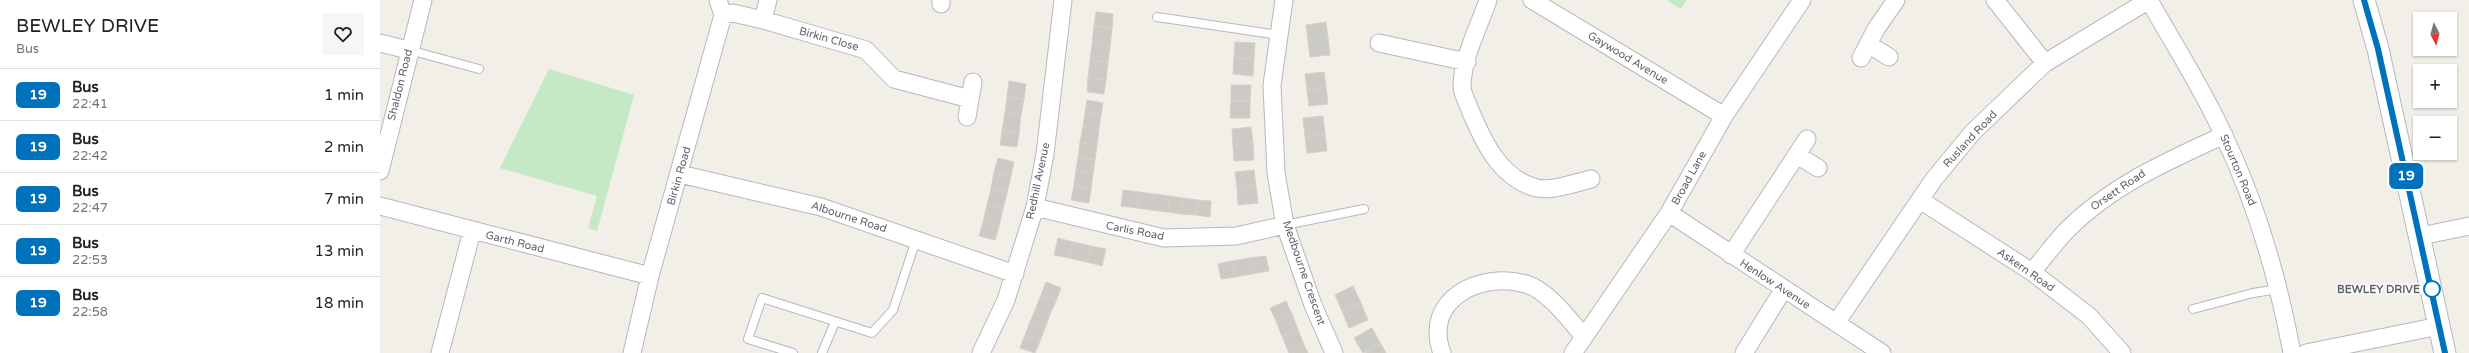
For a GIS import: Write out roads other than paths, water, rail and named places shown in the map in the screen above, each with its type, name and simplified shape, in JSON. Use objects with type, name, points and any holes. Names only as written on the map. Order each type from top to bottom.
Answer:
[{"type":"street","name":"Shaldon Road","points":[[380,172],[382,146],[423,0]]},
{"type":"street","points":[[763,20],[768,0]]},
{"type":"street","name":"Redhill Avenue","points":[[981,353],[1006,300],[1035,207],[1045,154],[1063,0]]},
{"type":"street","name":"Medbourne Crescent","points":[[1284,0],[1272,85],[1276,173],[1285,225],[1312,305],[1334,353]]},
{"type":"street","points":[[1488,0],[1467,62],[1462,88],[1481,138],[1491,154],[1512,175],[1538,188],[1591,179]]},
{"type":"street","name":"Gaywood Avenue","points":[[1532,0],[1724,116]]},
{"type":"street","name":"Broad Lane","points":[[1573,353],[1669,213],[1724,116],[1802,0]]},
{"type":"street","points":[[1889,57],[1864,51],[1896,0]]},
{"type":"street","points":[[1995,0],[2045,63]]},
{"type":"street","name":"Rusland Road","points":[[1836,323],[1934,178],[1973,132],[2045,63],[2149,0]]},
{"type":"street","name":"Stourton Road","points":[[2149,0],[2224,135],[2252,200],[2279,289],[2292,353]]},
{"type":"street","points":[[2364,0],[2378,49],[2421,236],[2445,353]]},
{"type":"street","name":"Birkin Close","points":[[720,7],[733,13],[763,20],[866,50],[894,79],[970,99]]},
{"type":"street","name":"Birkin Road","points":[[632,353],[650,276],[680,174],[720,7]]},
{"type":"street","points":[[380,43],[408,50]]},
{"type":"street","points":[[1379,43],[1467,62]]},
{"type":"street","points":[[967,117],[973,82]]},
{"type":"street","name":"Orsett Road","points":[[2032,272],[2067,230],[2108,194],[2152,168],[2224,135]]},
{"type":"street","points":[[1731,255],[1807,139]]},
{"type":"street","points":[[1797,155],[1818,168]]},
{"type":"street","name":"Albourne Road","points":[[680,174],[821,207],[1015,274]]},
{"type":"street","name":"Askern Road","points":[[1920,200],[2032,272],[2089,316],[2122,353]]},
{"type":"street","name":"Garth Road","points":[[380,206],[650,276]]},
{"type":"street","name":"Carlis Road","points":[[1035,207],[1164,238],[1236,236],[1285,225]]},
{"type":"street","name":"Henlow Avenue","points":[[1669,213],[1783,290],[1882,353]]},
{"type":"street","points":[[2421,236],[2469,226]]},
{"type":"street","points":[[440,353],[472,231]]},
{"type":"street","points":[[1442,353],[1438,341],[1442,316],[1449,300],[1465,289],[1501,280],[1527,284],[1538,291],[1564,313],[1584,337]]},
{"type":"street","points":[[1744,353],[1783,290]]},
{"type":"street","points":[[2306,353],[2439,326]]},
{"type":"lane","points":[[1157,18],[1279,35]]},
{"type":"lane","points":[[408,50],[479,69]]},
{"type":"lane","points":[[1285,225],[1364,209]]},
{"type":"lane","points":[[793,353],[748,339],[762,298],[872,333],[892,310],[916,240]]},
{"type":"lane","points":[[2193,309],[2252,293],[2279,289]]},
{"type":"lane","points":[[822,353],[835,322]]},
{"type":"place","name":"BEWLEY DRIVE","points":[[2432,289]]}]
